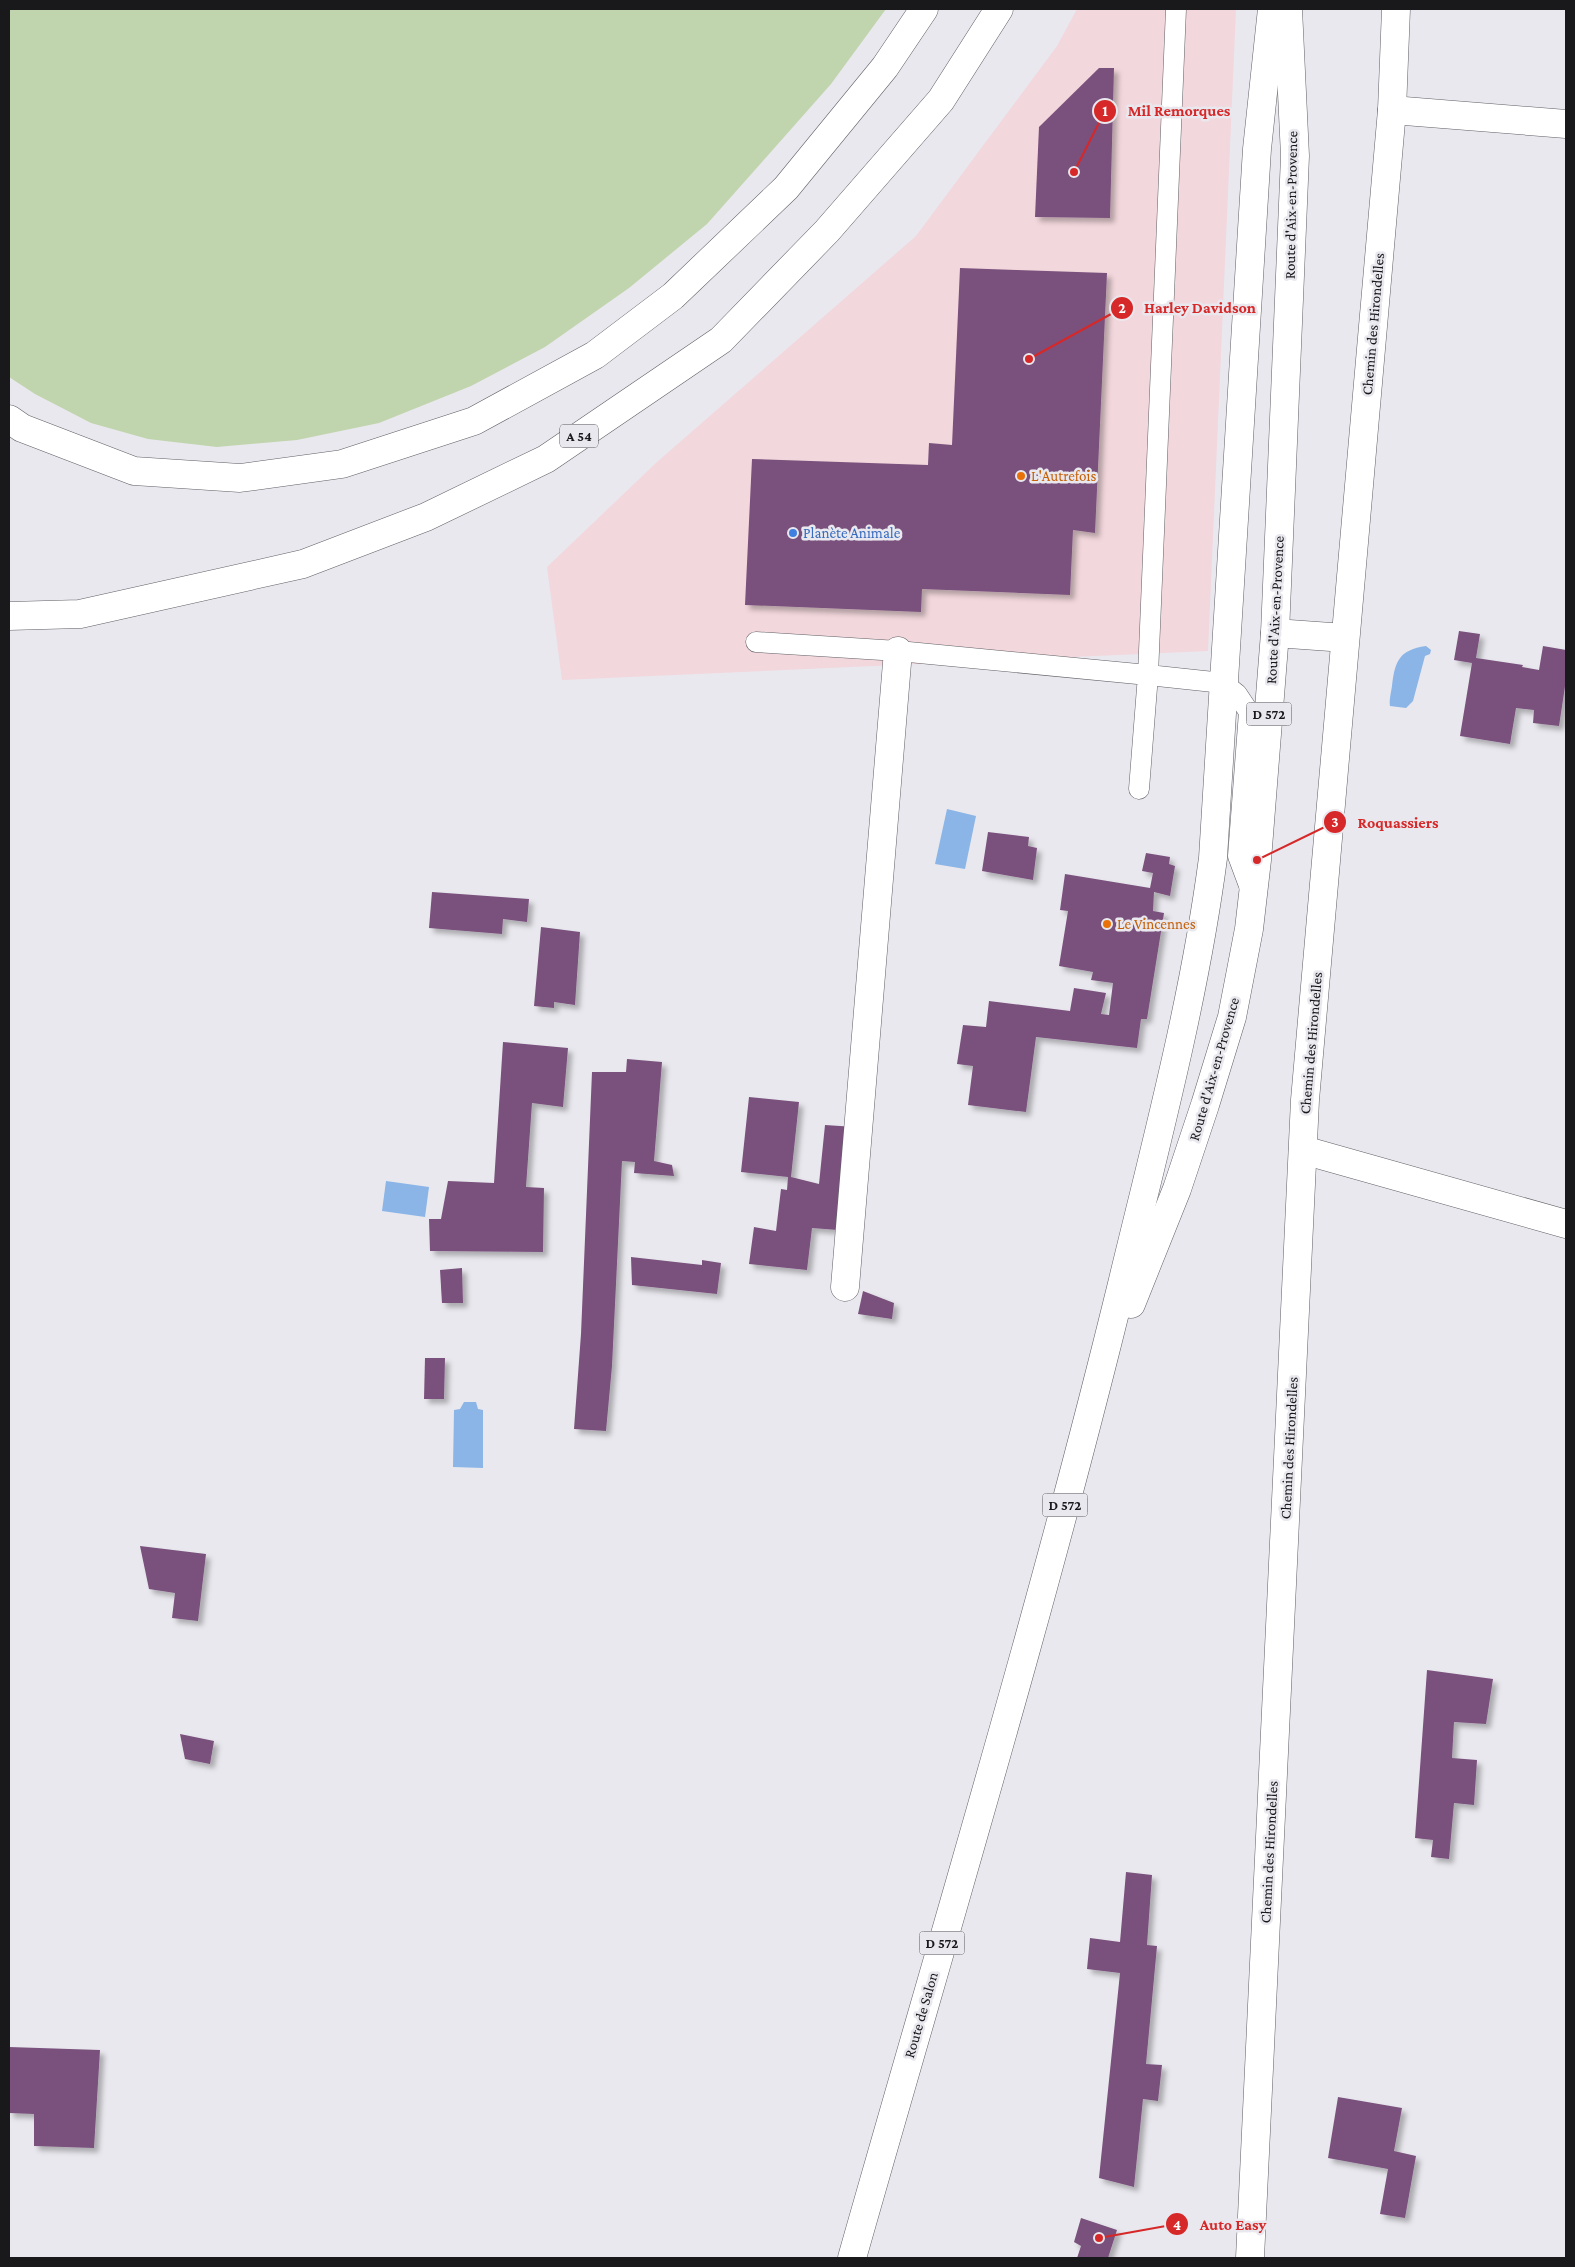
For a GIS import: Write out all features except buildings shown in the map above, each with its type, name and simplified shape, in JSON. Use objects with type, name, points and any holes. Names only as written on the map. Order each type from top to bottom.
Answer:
[{"type":"main road","points":[[9,420],[22,428],[134,471],[240,478],[342,464],[474,421],[595,354],[673,296],[786,188],[885,67],[924,9]]},
{"type":"main road","name":"A 54","points":[[9,616],[80,614],[303,564],[426,517],[546,459],[721,340],[827,231],[941,100],[1000,9]]},
{"type":"main road","name":"Route d'Aix-en-Provence","points":[[1032,1628],[1095,1394],[1176,1062],[1203,936],[1213,858],[1257,149],[1272,9]]},
{"type":"main road","name":"Route d'Aix-en-Provence","points":[[1095,1394],[1177,1189],[1205,1106],[1232,1017],[1249,928],[1276,633],[1294,156],[1288,9]]},
{"type":"main road","name":"Chemin des Hirondelles","points":[[1250,2258],[1303,1150],[1345,638],[1392,110],[1396,9]]},
{"type":"main road","points":[[1392,110],[1566,124]]},
{"type":"main road","points":[[1276,633],[1345,638]]},
{"type":"main road","points":[[845,1287],[898,651]]},
{"type":"main road","points":[[1303,1150],[1566,1224]]},
{"type":"main road","name":"Route de Salon","points":[[852,2258],[1032,1628]]},
{"type":"lane","points":[[1138,789],[1148,675],[1176,9]]},
{"type":"lane","points":[[756,642],[898,651],[1223,684],[1238,694],[1249,712],[1238,856],[1253,896]]},
{"type":"shaded area","points":[[1077,9],[1236,9],[1208,651],[562,680],[547,567],[657,462],[916,236],[1057,46]]},
{"type":"green space","points":[[9,9],[886,9],[831,84],[707,224],[629,288],[545,347],[471,386],[379,423],[297,440],[217,447],[148,439],[91,423],[35,394],[9,377]]},
{"type":"water","points":[[1426,646],[1431,650],[1430,654],[1425,656],[1413,701],[1406,708],[1390,706],[1395,670],[1400,658],[1410,650]]},
{"type":"water","points":[[947,809],[976,816],[965,869],[935,864]]},
{"type":"water","points":[[386,1181],[429,1187],[425,1217],[382,1211]]},
{"type":"water","points":[[464,1402],[476,1402],[478,1409],[483,1410],[483,1468],[453,1467],[454,1410],[460,1409]]},
{"type":"place","name":"Mil Remorques","points":[[1074,172]]},
{"type":"place","name":"Harley Davidson","points":[[1029,359]]},
{"type":"place","name":"L'Autrefois","points":[[1021,476]]},
{"type":"place","name":"Planète Animale","points":[[793,533]]},
{"type":"place","name":"Roquassiers","points":[[1257,860]]},
{"type":"place","name":"Le Vincennes","points":[[1107,924]]},
{"type":"place","name":"Auto Easy","points":[[1099,2238]]}]
